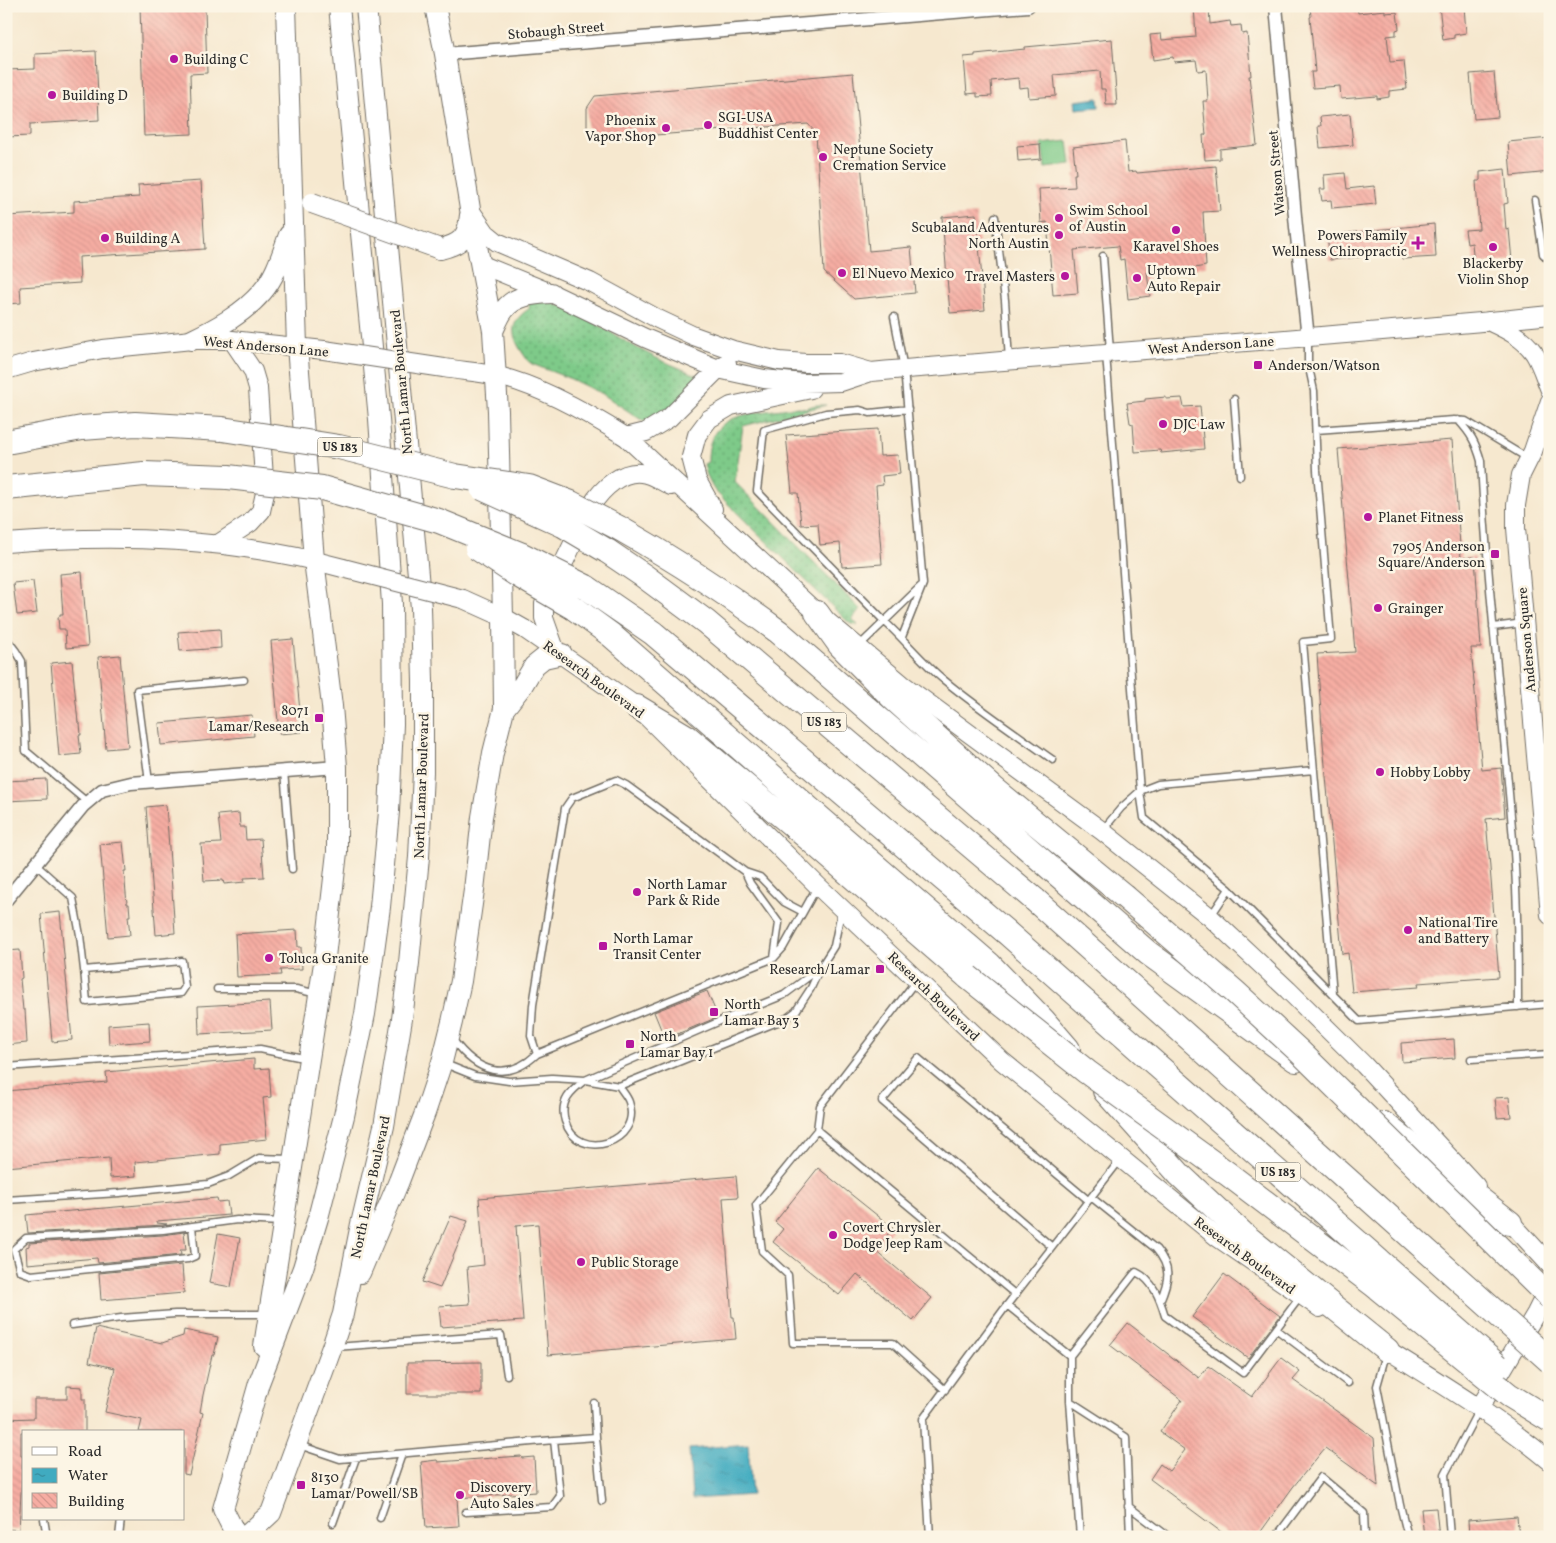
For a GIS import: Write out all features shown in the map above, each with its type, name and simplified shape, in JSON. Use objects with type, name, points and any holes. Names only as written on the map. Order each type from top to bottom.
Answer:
[{"type":"highway","name":"US 183","points":[[6,442],[82,428],[135,424],[222,429],[339,447],[455,476],[562,525],[607,551],[706,622],[1034,900],[1550,1361]]},
{"type":"highway","name":"US 183","points":[[6,488],[144,474],[228,477],[322,488],[438,521],[520,554],[586,587],[653,633],[1006,932],[1550,1412]]},
{"type":"highway","points":[[455,476],[529,487],[571,503],[619,528],[677,562],[733,598],[779,632],[1148,953],[1402,1137],[1510,1223]]},
{"type":"highway","points":[[438,521],[516,574],[574,608],[611,635],[988,964],[1043,1020],[1180,1175],[1242,1233],[1387,1350]]},
{"type":"highway","points":[[818,613],[840,645],[893,698],[993,788],[1124,896],[1235,992],[1300,1052],[1550,1298]]},
{"type":"highway","points":[[637,707],[687,737],[808,838],[968,977],[1087,1072],[1228,1174],[1374,1285],[1508,1395],[1550,1420]]},
{"type":"main road","points":[[259,1383],[319,994],[337,852],[337,767],[331,697],[314,560],[297,346],[286,6]]},
{"type":"main road","name":"North Lamar Boulevard","points":[[238,1537],[223,1509],[259,1383],[303,1268],[344,1116],[363,1022],[373,958],[380,908],[389,804],[393,724],[392,604],[379,419],[340,6]]},
{"type":"main road","name":"North Lamar Boulevard","points":[[245,1537],[271,1513],[343,1314],[361,1224],[384,1126],[402,1019],[415,910],[423,781],[423,681],[420,608],[366,6]]},
{"type":"main road","points":[[343,1314],[426,1113],[442,1062],[461,981],[482,817],[493,753],[504,709],[497,376],[493,331],[435,6]]},
{"type":"main road","points":[[291,188],[302,198],[312,203],[480,264]]},
{"type":"main road","points":[[440,249],[456,243],[468,231],[470,209]]},
{"type":"main road","name":"West Anderson Lane","points":[[470,209],[486,233],[497,242],[590,282],[658,319],[694,336],[756,356],[779,361],[840,363],[871,372]]},
{"type":"main road","points":[[192,340],[214,330],[241,311],[263,291],[278,266],[293,224]]},
{"type":"main road","name":"West Anderson Lane","points":[[480,264],[551,293],[645,338],[718,368],[764,379],[803,383],[841,382],[871,372],[1108,352],[1308,338],[1550,315]]},
{"type":"main road","points":[[493,331],[504,310],[514,301],[527,295],[551,293]]},
{"type":"main road","points":[[1488,321],[1515,335],[1528,346],[1537,358],[1550,390]]},
{"type":"main road","name":"West Anderson Lane","points":[[6,370],[33,362],[103,349],[192,340],[232,340],[297,346],[497,376]]},
{"type":"main road","points":[[218,544],[250,523],[261,510],[265,493],[258,388],[253,371],[232,340]]},
{"type":"main road","points":[[626,437],[646,432],[669,418],[718,368],[733,360],[756,356]]},
{"type":"main road","points":[[497,376],[519,382],[542,392],[593,417],[626,437],[818,613],[902,684],[1102,831],[1210,917],[1364,1065],[1550,1265]]},
{"type":"main road","points":[[724,526],[697,480],[691,457],[697,436],[710,419],[731,406],[841,382]]},
{"type":"main road","name":"Anderson Square","points":[[1550,401],[1531,455],[1521,475],[1516,505],[1516,528],[1550,915]]},
{"type":"main road","points":[[1531,455],[1550,430]]},
{"type":"main road","points":[[504,709],[522,686],[534,666],[544,658],[558,652],[544,618],[544,604],[598,495],[610,483],[637,473],[646,474],[690,495]]},
{"type":"main road","points":[[6,543],[62,539],[123,538],[173,540],[218,544],[314,560]]},
{"type":"main road","name":"Research Boulevard","points":[[314,560],[463,599],[503,616],[637,707],[818,886],[1002,1061],[1217,1237],[1300,1296],[1479,1409],[1530,1445],[1550,1462]]},
{"type":"main road","points":[[1479,1409],[1536,1313],[1550,1285]]},
{"type":"street","name":"Stobaugh Street","points":[[445,54],[1028,6]]},
{"type":"street","name":"Watson Street","points":[[1276,6],[1308,338]]},
{"type":"street","points":[[6,900],[87,802],[102,790],[116,786],[149,782],[337,767]]},
{"type":"lane","points":[[1535,200],[1543,254],[1549,260]]},
{"type":"lane","points":[[995,217],[1005,300],[1009,361]]},
{"type":"lane","points":[[1103,256],[1108,352],[1140,791],[1144,818],[1229,889],[1358,1021],[1550,1004]]},
{"type":"lane","points":[[894,317],[904,369],[923,584],[902,637]]},
{"type":"lane","points":[[1308,338],[1308,363],[1314,392],[1320,510],[1331,639],[1303,642],[1333,994]]},
{"type":"lane","points":[[1234,399],[1240,476]]},
{"type":"lane","points":[[908,409],[870,413],[860,410],[826,413],[764,430],[757,492],[902,637],[926,664],[944,680],[1053,760]]},
{"type":"lane","points":[[1316,430],[1458,420],[1466,421],[1531,455]]},
{"type":"lane","points":[[1458,420],[1476,443],[1481,461],[1493,627],[1517,893],[1518,1007]]},
{"type":"lane","points":[[858,647],[923,584]]},
{"type":"lane","points":[[1493,627],[1524,623]]},
{"type":"lane","points":[[6,638],[22,661],[26,751],[87,802]]},
{"type":"lane","points":[[149,782],[137,690],[244,680]]},
{"type":"lane","points":[[1102,831],[1121,808],[1140,791],[1158,784],[1314,770]]},
{"type":"lane","points":[[284,771],[292,869]]},
{"type":"lane","points":[[538,1054],[531,1036],[533,1005],[565,808],[572,798],[616,780],[626,785],[745,872],[760,877],[784,902],[803,912]]},
{"type":"lane","points":[[36,864],[73,898],[80,935],[87,1002],[181,993],[185,987],[182,961],[84,970]]},
{"type":"lane","points":[[745,872],[750,883],[779,923],[774,958]]},
{"type":"lane","points":[[449,1035],[470,1059],[497,1071],[511,1070],[527,1063],[538,1054],[774,958],[783,948],[818,886]]},
{"type":"lane","points":[[1210,917],[1229,889]]},
{"type":"lane","points":[[442,1062],[475,1076],[509,1081],[552,1078],[585,1080],[619,1086],[787,1018],[796,1011],[834,946],[842,909]]},
{"type":"lane","points":[[619,1086],[629,1100],[631,1109],[629,1121],[623,1133],[614,1141],[601,1145],[586,1144],[575,1137],[567,1128],[563,1114],[564,1102],[573,1089],[585,1080],[784,995],[820,968]]},
{"type":"lane","points":[[916,980],[820,1106],[817,1130],[756,1205],[762,1251],[788,1275],[793,1343],[893,1343],[945,1390]]},
{"type":"lane","points":[[217,989],[296,990],[319,994]]},
{"type":"lane","points":[[6,1067],[260,1049],[309,1060]]},
{"type":"lane","points":[[1471,1059],[1550,1054]]},
{"type":"lane","points":[[1052,1246],[882,1101],[918,1058],[1090,1199],[1156,1249],[1163,1257],[1167,1271],[1167,1282],[1160,1301]]},
{"type":"lane","points":[[817,1130],[1016,1295]]},
{"type":"lane","points":[[6,1200],[119,1193],[208,1184],[229,1176],[259,1158],[293,1159]]},
{"type":"lane","points":[[930,1537],[924,1419],[1007,1305],[1121,1159]]},
{"type":"lane","points":[[192,1226],[195,1256],[188,1259],[31,1274],[20,1271],[14,1249],[26,1238],[162,1230],[192,1226],[237,1220],[283,1222]]},
{"type":"lane","points":[[1080,1537],[1070,1401],[1070,1356],[1134,1274],[1136,1272],[1148,1280],[1160,1301],[1164,1316],[1243,1373],[1300,1296]]},
{"type":"lane","points":[[1007,1305],[1070,1356]]},
{"type":"lane","points":[[72,1325],[121,1318],[175,1314],[269,1314]]},
{"type":"lane","points":[[1276,1329],[1348,1383]]},
{"type":"lane","points":[[332,1347],[501,1335],[507,1375]]},
{"type":"lane","points":[[1387,1350],[1377,1386],[1408,1537]]},
{"type":"lane","points":[[1070,1401],[1126,1437],[1130,1537]]},
{"type":"lane","points":[[594,1402],[602,1502]]},
{"type":"lane","points":[[1450,1537],[1445,1474],[1479,1409]]},
{"type":"lane","points":[[296,1444],[340,1459],[596,1437]]},
{"type":"lane","points":[[466,1512],[552,1507],[560,1496],[554,1440]]},
{"type":"lane","points":[[380,1518],[402,1454]]},
{"type":"lane","points":[[333,1523],[356,1458]]},
{"type":"lane","points":[[1276,1537],[1321,1477],[1364,1512],[1365,1537]]},
{"type":"lane","points":[[1128,1506],[1169,1537]]},
{"type":"lane","points":[[44,1520],[47,1537]]},
{"type":"lane","points":[[119,1537],[121,1520]]},
{"type":"green space","points":[[1068,141],[1071,165],[1045,168],[1042,144]]},
{"type":"green space","points":[[544,301],[569,310],[650,355],[699,376],[668,412],[665,409],[653,419],[643,421],[604,395],[571,379],[532,364],[527,360],[515,339],[514,327],[519,318],[530,308],[528,304]]},
{"type":"green space","points":[[826,405],[743,426],[735,482],[861,610],[853,617],[853,620],[858,625],[847,621],[715,491],[708,478],[704,464],[708,462],[712,438],[718,429],[734,418],[755,413],[798,407],[806,408]]},
{"type":"water","points":[[1098,98],[1099,107],[1076,109],[1075,101]]},
{"type":"water","points":[[748,1444],[752,1495],[692,1499],[689,1449]]},
{"type":"building","name":"Building C","points":[[140,6],[192,6],[192,10],[205,9],[207,73],[190,74],[192,134],[144,136]]},
{"type":"building","points":[[1194,6],[1209,6],[1210,24],[1230,21],[1231,26],[1241,25],[1242,34],[1247,33],[1251,76],[1249,76],[1257,145],[1220,149],[1220,159],[1205,160],[1203,135],[1206,135],[1203,101],[1208,101],[1206,70],[1198,71],[1196,60],[1174,62],[1173,57],[1153,60],[1150,35],[1161,34],[1162,40],[1196,37]]},
{"type":"building","points":[[1310,6],[1357,6],[1358,13],[1385,10],[1385,13],[1397,12],[1399,29],[1396,30],[1396,35],[1387,36],[1390,62],[1404,61],[1407,89],[1389,91],[1389,97],[1377,99],[1377,96],[1341,99],[1340,86],[1313,88],[1311,72],[1315,72]]},
{"type":"building","points":[[1439,6],[1464,6],[1466,33],[1454,35],[1454,38],[1443,40]]},
{"type":"building","points":[[1112,39],[1117,105],[1106,105],[1105,89],[1101,89],[1100,71],[1054,75],[1056,96],[1029,98],[1028,87],[1019,88],[1018,78],[991,81],[992,96],[977,97],[977,93],[967,94],[964,57],[975,56],[975,54],[1025,49],[1025,47]]},
{"type":"building","name":"Building D","points":[[96,51],[99,120],[30,124],[30,136],[6,137],[6,70],[35,69],[35,54]]},
{"type":"building","points":[[1494,72],[1498,117],[1474,119],[1470,74]]},
{"type":"building","points":[[853,73],[869,251],[911,247],[915,293],[854,299],[824,272],[816,133],[808,124],[599,139],[587,128],[587,108],[595,96]]},
{"type":"building","points":[[1350,114],[1353,145],[1320,148],[1318,126],[1321,126],[1320,117]]},
{"type":"building","points":[[1550,138],[1550,172],[1511,176],[1508,142]]},
{"type":"building","points":[[1125,141],[1128,172],[1136,171],[1137,173],[1216,166],[1220,211],[1203,212],[1206,266],[1194,269],[1147,272],[1150,296],[1128,299],[1124,259],[1120,260],[1118,246],[1074,250],[1078,293],[1053,295],[1047,222],[1041,223],[1039,189],[1075,187],[1074,174],[1076,174],[1073,147]]},
{"type":"building","points":[[1040,144],[1041,159],[1018,161],[1017,146]]},
{"type":"building","points":[[1505,169],[1508,203],[1504,204],[1506,230],[1509,229],[1512,261],[1474,265],[1472,243],[1467,244],[1465,230],[1479,229],[1476,181],[1480,181],[1480,172]]},
{"type":"building","points":[[1345,173],[1347,189],[1374,186],[1376,204],[1332,208],[1331,200],[1322,201],[1320,189],[1325,189],[1324,175]]},
{"type":"building","name":"Building A","points":[[201,181],[205,249],[79,257],[80,283],[20,287],[21,303],[6,304],[7,216],[74,212],[74,201],[139,197],[138,185]]},
{"type":"building","points":[[976,214],[985,310],[950,313],[942,217]]},
{"type":"building","points":[[1434,224],[1436,257],[1402,259],[1401,253],[1330,260],[1327,235]]},
{"type":"building","points":[[1166,397],[1166,399],[1182,398],[1184,407],[1200,406],[1204,449],[1161,453],[1160,450],[1135,452],[1133,424],[1130,423],[1127,403]]},
{"type":"building","points":[[878,429],[880,456],[898,455],[900,474],[882,476],[883,485],[876,486],[882,564],[842,567],[840,543],[820,545],[818,524],[801,525],[798,493],[792,493],[786,435]]},
{"type":"building","points":[[1452,440],[1461,558],[1475,557],[1481,648],[1471,648],[1482,770],[1501,768],[1505,817],[1486,819],[1499,977],[1418,983],[1419,987],[1352,992],[1348,953],[1342,954],[1317,654],[1355,652],[1338,449]]},
{"type":"building","points":[[82,572],[88,646],[66,648],[65,629],[59,629],[58,617],[60,614],[63,614],[60,574]]},
{"type":"building","points":[[33,581],[37,613],[17,615],[13,583]]},
{"type":"building","points":[[220,629],[221,648],[180,651],[178,632]]},
{"type":"building","points":[[293,639],[302,732],[279,734],[271,641]]},
{"type":"building","points":[[120,655],[128,747],[106,749],[98,657]]},
{"type":"building","points":[[72,661],[78,723],[80,723],[81,754],[59,756],[51,663]]},
{"type":"building","points":[[252,715],[254,736],[161,745],[159,723]]},
{"type":"building","points":[[46,779],[47,799],[6,801],[6,781]]},
{"type":"building","points":[[166,805],[175,933],[156,935],[146,807]]},
{"type":"building","points":[[239,813],[240,827],[245,827],[246,840],[261,839],[264,877],[244,878],[245,882],[224,884],[223,880],[204,881],[201,844],[221,843],[218,815]]},
{"type":"building","points":[[123,842],[130,935],[108,937],[100,844]]},
{"type":"building","points":[[60,912],[72,1040],[52,1042],[41,914]]},
{"type":"building","name":"Toluca Granite","points":[[297,930],[298,947],[301,947],[302,969],[280,970],[281,975],[237,977],[235,934]]},
{"type":"building","points":[[20,950],[22,978],[20,979],[23,1010],[25,1010],[27,1043],[6,1045],[6,951]]},
{"type":"building","points":[[707,991],[718,1017],[665,1039],[654,1012]]},
{"type":"building","points":[[270,1002],[272,1030],[199,1034],[198,1006]]},
{"type":"building","points":[[149,1022],[150,1041],[109,1044],[108,1025]]},
{"type":"building","points":[[1454,1039],[1455,1058],[1402,1062],[1401,1043]]},
{"type":"building","points":[[254,1059],[254,1069],[269,1068],[271,1097],[263,1098],[267,1139],[220,1144],[220,1154],[135,1162],[136,1176],[110,1178],[109,1158],[6,1167],[6,1091],[107,1082],[106,1072]]},
{"type":"building","points":[[1509,1097],[1511,1117],[1497,1118],[1495,1098]]},
{"type":"building","name":"Covert Chrysler Dodge Jeep Ram","points":[[818,1168],[893,1228],[875,1250],[932,1298],[913,1321],[857,1274],[839,1295],[773,1242],[783,1229],[775,1222]]},
{"type":"building","name":"Public Storage","points":[[736,1176],[738,1197],[723,1198],[732,1317],[734,1317],[736,1339],[548,1355],[538,1224],[516,1226],[523,1321],[441,1327],[439,1306],[470,1304],[467,1267],[484,1265],[479,1198]]},
{"type":"building","points":[[217,1198],[218,1202],[227,1201],[229,1215],[157,1221],[157,1223],[167,1224],[163,1225],[28,1233],[26,1215]]},
{"type":"building","points":[[451,1216],[468,1221],[440,1288],[422,1282]]},
{"type":"building","points":[[184,1232],[186,1250],[180,1250],[181,1255],[98,1263],[97,1258],[27,1264],[26,1247],[29,1246],[29,1243],[163,1235]]},
{"type":"building","points":[[218,1234],[240,1238],[231,1287],[209,1283]]},
{"type":"building","points":[[182,1265],[184,1293],[101,1300],[99,1273]]},
{"type":"building","points":[[1224,1274],[1280,1316],[1248,1358],[1192,1317]]},
{"type":"building","points":[[1128,1323],[1199,1378],[1208,1366],[1252,1397],[1281,1358],[1300,1372],[1293,1380],[1374,1438],[1378,1486],[1325,1448],[1293,1487],[1257,1537],[1228,1537],[1150,1479],[1160,1464],[1169,1471],[1185,1450],[1160,1432],[1182,1400],[1110,1345]]},
{"type":"building","points":[[96,1328],[162,1343],[183,1336],[184,1330],[218,1337],[203,1395],[200,1412],[203,1413],[189,1475],[185,1474],[185,1430],[140,1430],[142,1420],[105,1412],[115,1368],[89,1362]]},
{"type":"building","points":[[481,1362],[481,1394],[407,1394],[407,1363]]},
{"type":"building","points":[[67,1386],[82,1387],[82,1399],[85,1399],[85,1430],[22,1430],[19,1530],[6,1529],[8,1485],[6,1485],[6,1419],[34,1418],[34,1399],[67,1399]]},
{"type":"building","name":"Discovery Auto Sales","points":[[521,1456],[522,1458],[534,1457],[536,1492],[457,1498],[459,1526],[426,1528],[421,1462]]},
{"type":"building","points":[[1436,1508],[1439,1537],[1424,1537],[1421,1509]]},
{"type":"building","points":[[1517,1516],[1519,1537],[1469,1537],[1468,1520]]},
{"type":"place","name":"Building C","points":[[174,59]]},
{"type":"place","name":"Building D","points":[[52,95]]},
{"type":"place","name":"SGI-USA Buddhist Center","points":[[708,125]]},
{"type":"place","name":"Phoenix Vapor Shop","points":[[666,128]]},
{"type":"place","name":"Neptune Society Cremation Service","points":[[823,157]]},
{"type":"place","name":"Swim School of Austin","points":[[1059,218]]},
{"type":"place","name":"Karavel Shoes","points":[[1176,230]]},
{"type":"place","name":"Scubaland Adventures North Austin","points":[[1059,235]]},
{"type":"place","name":"Building A","points":[[105,238]]},
{"type":"place","name":"Powers Family Wellness Chiropractic","points":[[1418,243]]},
{"type":"place","name":"Blackerby Violin Shop","points":[[1493,247]]},
{"type":"place","name":"El Nuevo Mexico","points":[[842,273]]},
{"type":"place","name":"Travel Masters","points":[[1065,276]]},
{"type":"place","name":"Uptown Auto Repair","points":[[1137,278]]},
{"type":"place","name":"Anderson/Watson","points":[[1258,365]]},
{"type":"place","name":"DJC Law","points":[[1163,424]]},
{"type":"place","name":"Planet Fitness","points":[[1368,517]]},
{"type":"place","name":"7905 Anderson Square/Anderson","points":[[1495,554]]},
{"type":"place","name":"Grainger","points":[[1378,608]]},
{"type":"place","name":"8071 Lamar/Research","points":[[319,718]]},
{"type":"place","name":"Hobby Lobby","points":[[1380,772]]},
{"type":"place","name":"North Lamar Park & Ride","points":[[637,892]]},
{"type":"place","name":"National Tire and Battery","points":[[1408,930]]},
{"type":"place","name":"North Lamar Transit Center","points":[[603,946]]},
{"type":"place","name":"Toluca Granite","points":[[269,958]]},
{"type":"place","name":"Research/Lamar","points":[[880,969]]},
{"type":"place","name":"North Lamar Bay 3","points":[[714,1012]]},
{"type":"place","name":"North Lamar Bay 1","points":[[630,1044]]},
{"type":"place","name":"Covert Chrysler Dodge Jeep Ram","points":[[833,1235]]},
{"type":"place","name":"Public Storage","points":[[581,1262]]},
{"type":"place","name":"8130 Lamar/Powell/SB","points":[[301,1485]]},
{"type":"place","name":"Discovery Auto Sales","points":[[460,1495]]}]
